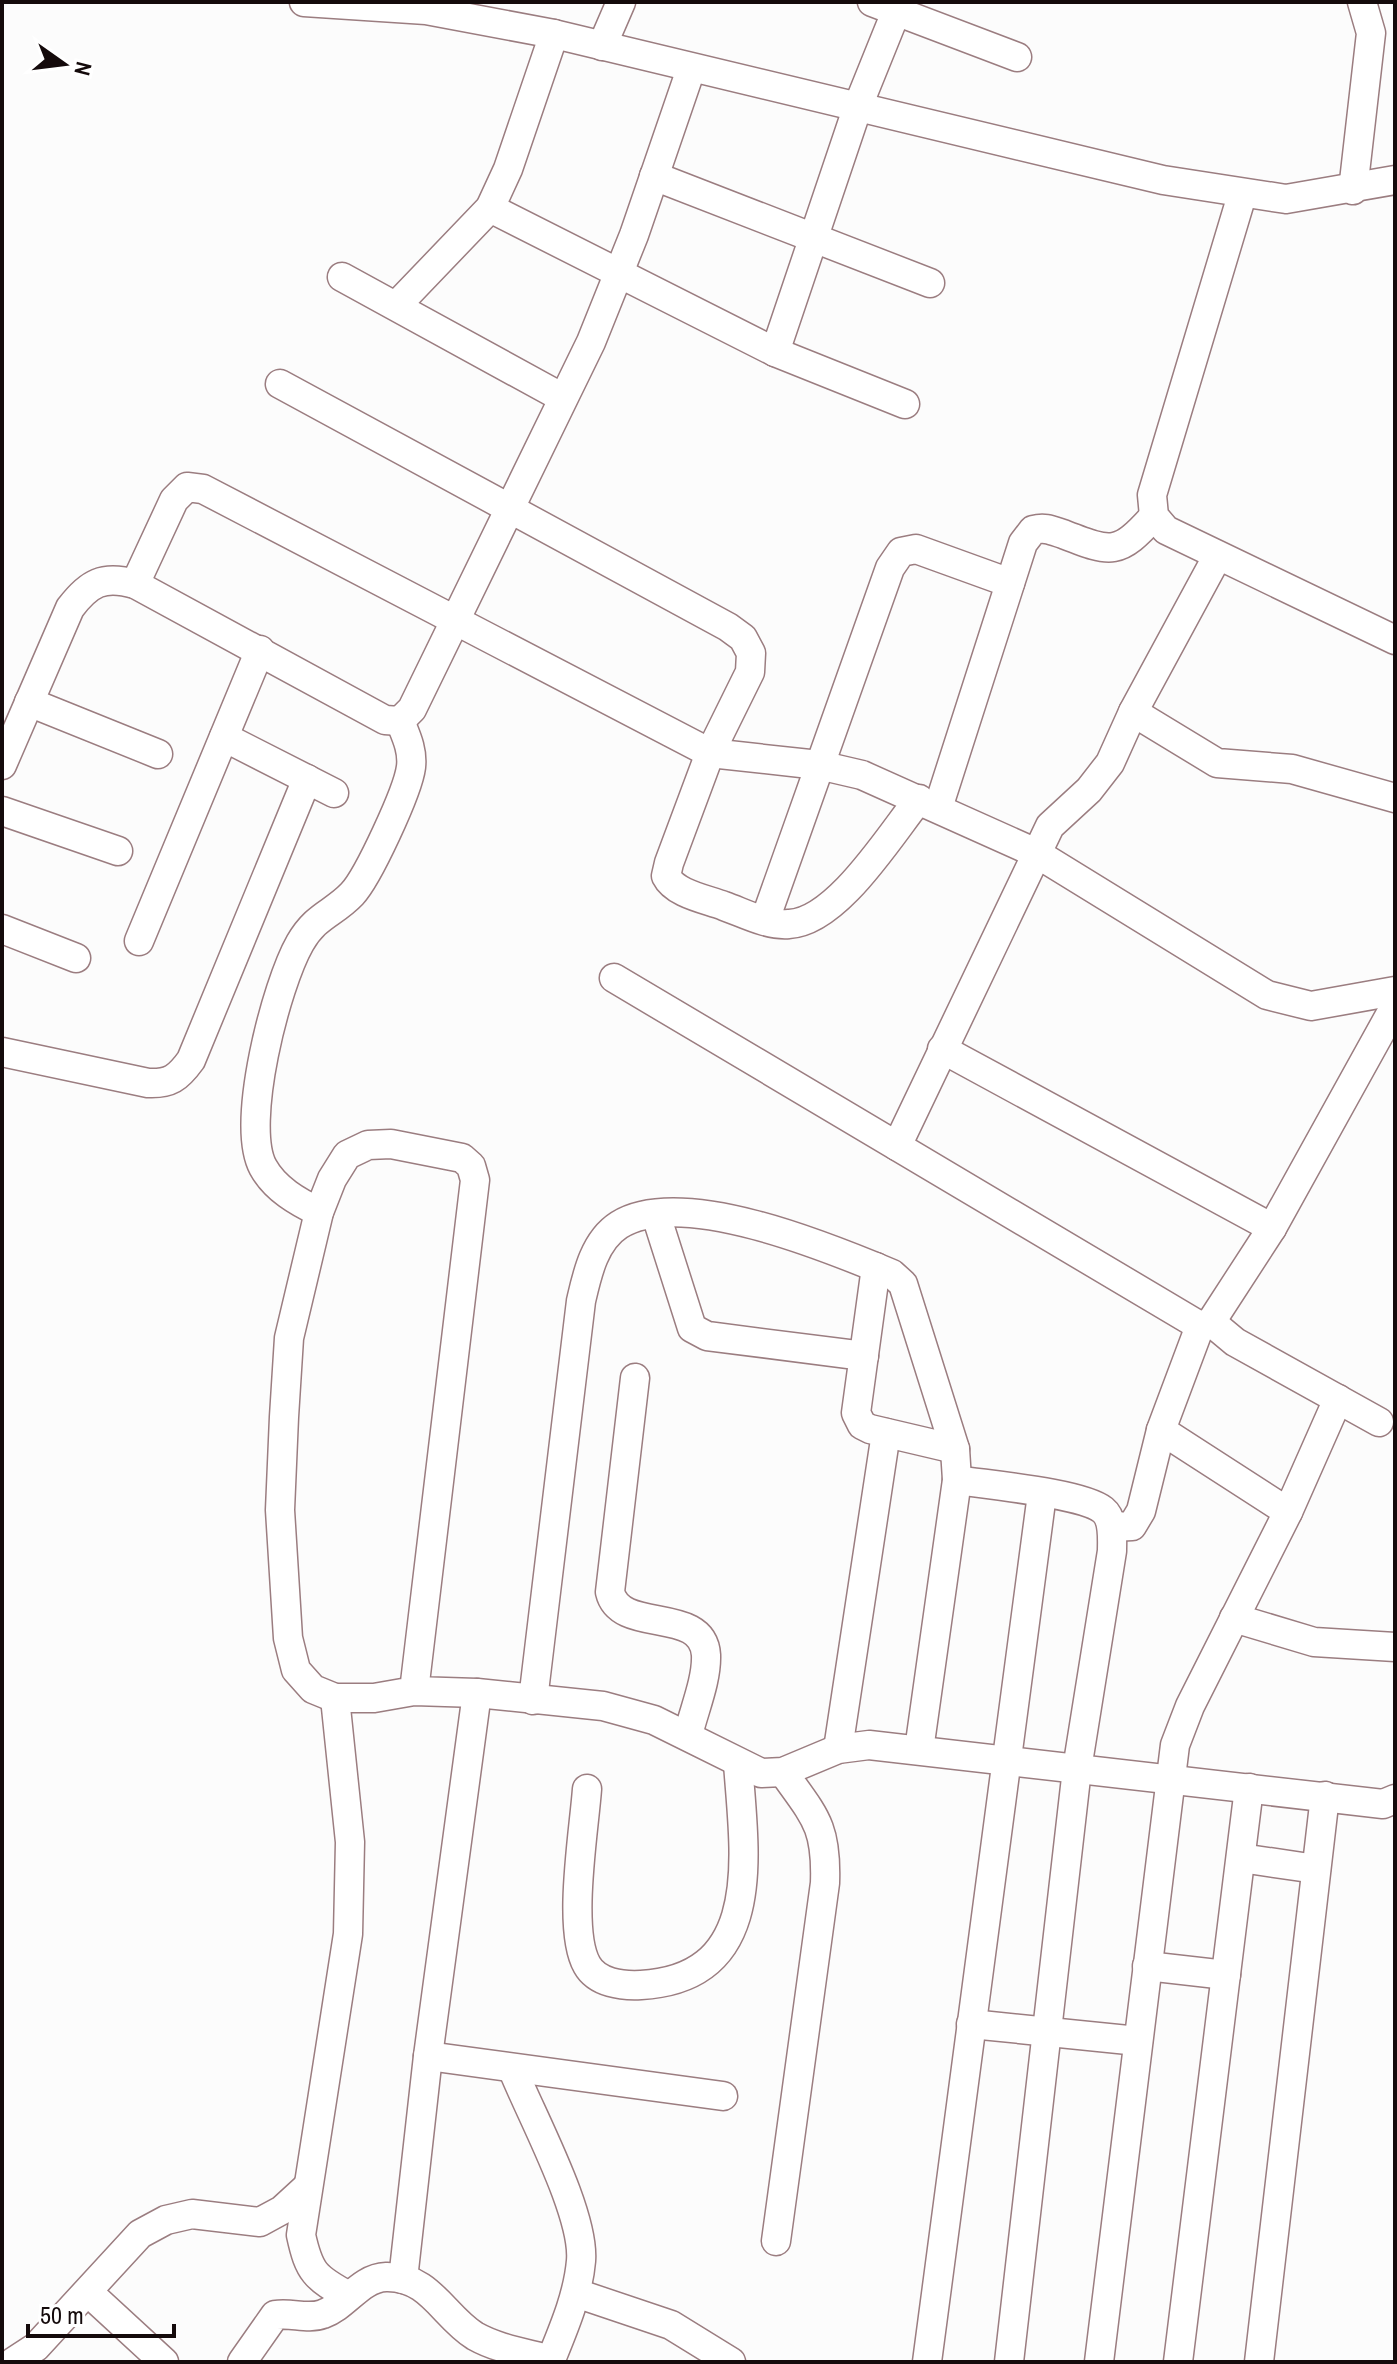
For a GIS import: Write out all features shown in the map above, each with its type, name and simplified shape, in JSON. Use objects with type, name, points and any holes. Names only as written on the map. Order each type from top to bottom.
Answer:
[{"type":"street","points":[[304,2],[426,10],[554,34],[1163,180],[1242,195],[1286,199],[1353,190],[1395,180]]},
{"type":"street","points":[[602,46],[621,2]]},
{"type":"street","points":[[1353,190],[1371,33],[1362,2]]},
{"type":"street","points":[[775,352],[889,5],[1017,57]]},
{"type":"street","points":[[397,305],[490,208],[508,169],[554,34]]},
{"type":"street","points":[[2,765],[70,608],[85,588],[98,580],[118,579],[135,584],[385,720],[400,721],[412,709],[454,617],[563,398],[620,271],[691,69]]},
{"type":"street","points":[[654,176],[930,283]]},
{"type":"street","points":[[1242,195],[1152,495],[1154,516],[1166,530],[1217,557],[1395,640]]},
{"type":"street","points":[[490,208],[775,352],[905,404]]},
{"type":"street","points":[[342,277],[563,398]]},
{"type":"street","points":[[280,384],[743,638],[751,653],[750,672],[710,753],[666,876],[679,889],[765,920],[789,924],[812,919],[838,900],[928,804],[1023,543],[1033,530],[1044,528],[1103,549],[1116,549],[1130,543],[1154,516]]},
{"type":"street","points":[[135,584],[174,500],[187,487],[203,489],[710,753],[819,765],[862,775],[1036,853],[1237,977],[1290,1004],[1311,1006],[1395,991]]},
{"type":"street","points":[[765,920],[890,568],[901,552],[916,549],[1010,583]]},
{"type":"street","points":[[897,1146],[1050,826],[1089,790],[1110,763],[1133,712],[1217,557]]},
{"type":"street","points":[[139,941],[260,650]]},
{"type":"street","points":[[29,702],[158,754]]},
{"type":"street","points":[[1133,712],[1217,763],[1292,769],[1395,798]]},
{"type":"street","points":[[319,1212],[294,1199],[263,1167],[256,1146],[262,1063],[284,976],[298,946],[311,925],[350,896],[362,881],[407,783],[411,747],[400,721]]},
{"type":"street","points":[[224,737],[334,793]]},
{"type":"street","points":[[2,1052],[148,1083],[168,1084],[180,1075],[191,1060],[307,779]]},
{"type":"street","points":[[2,811],[118,851]]},
{"type":"street","points":[[2,929],[76,958]]},
{"type":"street","points":[[614,978],[897,1146],[1379,1422]]},
{"type":"street","points":[[1112,1527],[1132,1526],[1141,1511],[1161,1430],[1205,1324],[1272,1228],[1395,1006]]},
{"type":"street","points":[[942,1049],[1272,1228]]},
{"type":"street","points":[[414,1691],[475,1180],[471,1166],[462,1158],[391,1144],[368,1145],[347,1155],[332,1179],[319,1212],[289,1338],[280,1510],[288,1638],[296,1670],[313,1689],[335,1698],[374,1698],[414,1691],[477,1693],[625,1711],[688,1735],[761,1773],[783,1772],[838,1749],[869,1745],[1383,1804],[1395,1799]]},
{"type":"street","points":[[533,1700],[579,1316],[589,1267],[616,1227],[656,1215],[684,1214],[786,1233],[876,1267],[892,1274],[903,1284],[955,1449],[957,1480],[919,1750]]},
{"type":"street","points":[[656,1215],[692,1328],[707,1336],[864,1356]]},
{"type":"street","points":[[876,1267],[856,1413],[862,1425],[955,1449]]},
{"type":"street","points":[[635,1378],[610,1592],[613,1604],[622,1611],[685,1627],[700,1637],[706,1652],[705,1668],[688,1735]]},
{"type":"street","points":[[1099,2362],[1175,1745],[1190,1706],[1288,1512],[1338,1399]]},
{"type":"street","points":[[1161,1430],[1288,1512]]},
{"type":"street","points":[[838,1749],[886,1433]]},
{"type":"street","points":[[957,1480],[1085,1501],[1105,1511],[1112,1527],[1112,1551],[1077,1769],[1009,2362]]},
{"type":"street","points":[[927,2362],[1042,1494]]},
{"type":"street","points":[[1234,1618],[1314,1642],[1395,1647]]},
{"type":"street","points":[[403,2279],[428,2056],[477,1693]]},
{"type":"street","points":[[335,1698],[351,1885],[348,1934],[301,2235],[308,2266],[322,2281],[349,2296]]},
{"type":"street","points":[[587,1789],[577,1921],[579,1944],[587,1967],[601,1979],[625,1986],[659,1984],[699,1968],[722,1946],[737,1921],[743,1893],[745,1854],[738,1763]]},
{"type":"street","points":[[776,2241],[825,1883],[826,1850],[820,1824],[783,1772]]},
{"type":"street","points":[[1178,2362],[1249,1788]]},
{"type":"street","points":[[1259,2362],[1325,1796]]},
{"type":"street","points":[[1241,1858],[1316,1869]]},
{"type":"street","points":[[1147,1966],[1226,1975]]},
{"type":"street","points":[[971,2024],[1138,2041]]},
{"type":"street","points":[[428,2056],[513,2070],[723,2096]]},
{"type":"street","points":[[242,2362],[275,2315],[289,2313],[311,2318],[327,2313],[370,2281],[403,2279],[422,2286],[437,2297],[460,2325],[477,2337],[551,2361],[576,2293],[581,2259],[578,2226],[513,2070]]},
{"type":"street","points":[[13,2362],[36,2347],[140,2234],[166,2220],[192,2214],[260,2222],[282,2210],[306,2188]]},
{"type":"street","points":[[88,2292],[164,2362]]},
{"type":"street","points":[[576,2293],[671,2325],[731,2362]]}]
